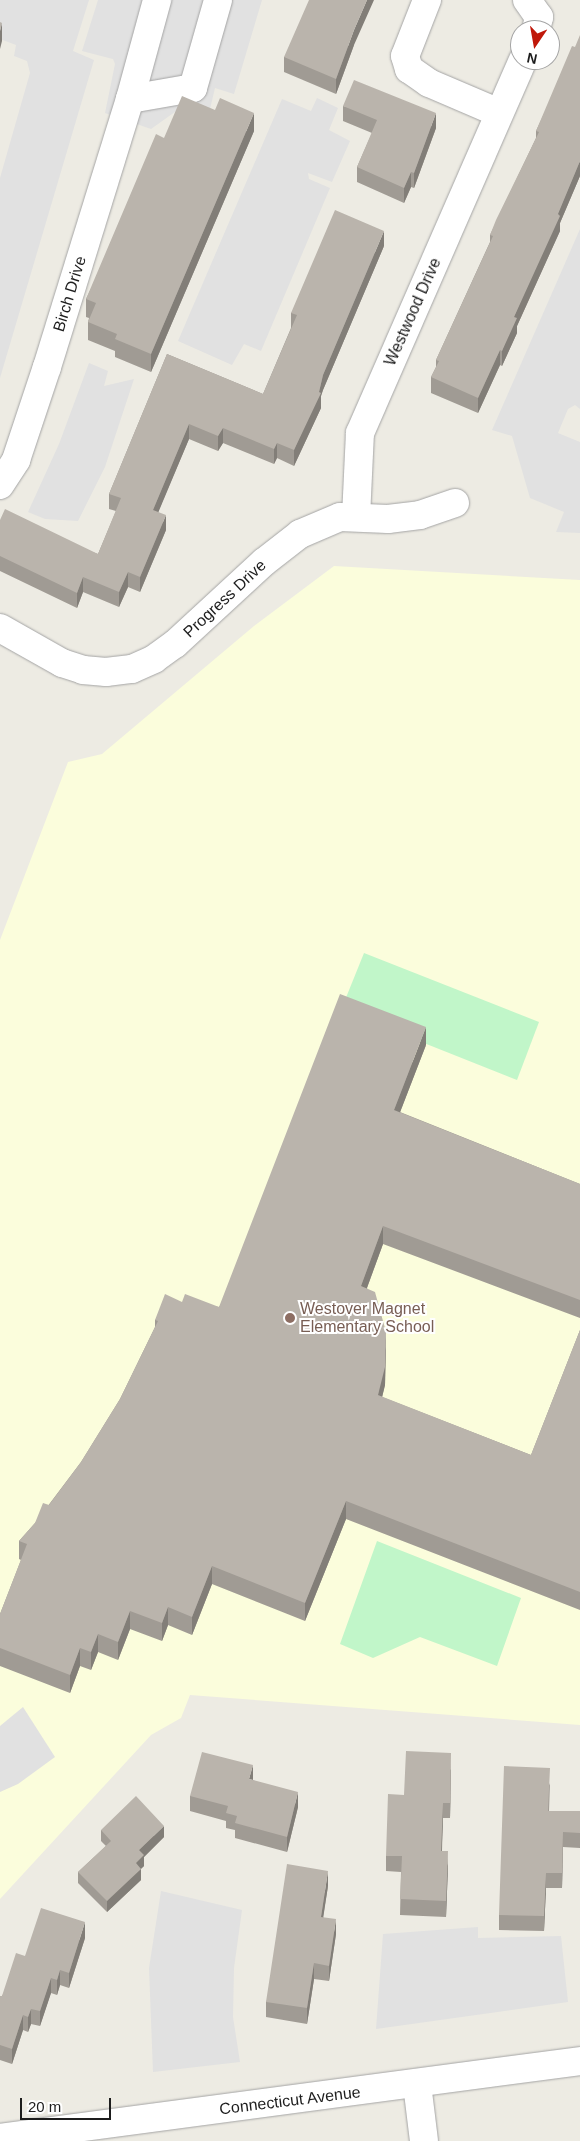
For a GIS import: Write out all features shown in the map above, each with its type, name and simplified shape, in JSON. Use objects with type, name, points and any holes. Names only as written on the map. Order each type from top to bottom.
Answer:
[{"type":"street","name":"Birch Drive","points":[[0,485],[16,460],[22,442],[130,99],[157,0]]},
{"type":"street","points":[[130,99],[192,88],[218,0]]},
{"type":"street","points":[[427,0],[405,56],[409,69],[428,83],[500,113]]},
{"type":"street","points":[[527,0],[539,17],[538,20]]},
{"type":"street","name":"Westwood Drive","points":[[356,517],[360,433],[519,70]]},
{"type":"street","name":"Progress Drive","points":[[0,628],[62,663],[83,670],[106,672],[132,669],[154,659],[175,644],[264,562],[300,534],[325,522],[356,517],[388,519],[420,515],[455,503]]},
{"type":"street","name":"Connecticut Avenue","points":[[0,2138],[580,2061]]},
{"type":"street","points":[[417,2084],[424,2141]]},
{"type":"shaded area","points":[[0,0],[89,0],[73,51],[94,60],[0,378],[0,178],[30,73],[27,61],[14,56],[16,45],[0,39]]},
{"type":"shaded area","points":[[98,0],[262,0],[234,94],[215,88],[210,109],[179,109],[151,129],[105,113],[115,64],[113,59],[82,51]]},
{"type":"shaded area","points":[[317,98],[338,108],[329,130],[350,141],[332,182],[308,173],[309,179],[330,188],[261,351],[244,344],[232,365],[178,341],[282,99],[311,111]]},
{"type":"shaded area","points":[[580,229],[580,409],[575,405],[568,409],[558,433],[580,442],[580,533],[556,532],[564,512],[530,498],[512,436],[492,430]]},
{"type":"shaded area","points":[[89,363],[108,371],[104,386],[134,379],[105,467],[78,521],[45,519],[28,512],[59,444]]},
{"type":"shaded area","name":"Westover Magnet Elementary School","points":[[334,566],[580,580],[580,1725],[190,1695],[181,1718],[151,1735],[0,1899],[0,940],[68,762],[102,754],[254,626]]},
{"type":"shaded area","points":[[23,1707],[55,1757],[18,1784],[0,1792],[0,1726]]},
{"type":"shaded area","points":[[161,1891],[242,1910],[234,1968],[233,2017],[240,2062],[153,2072],[149,1968]]},
{"type":"shaded area","points":[[478,1927],[478,1938],[561,1936],[568,2002],[376,2029],[383,1934]]},
{"type":"green space","points":[[364,953],[539,1022],[517,1080],[341,1010]]},
{"type":"green space","points":[[377,1541],[521,1598],[497,1666],[420,1637],[373,1658],[340,1644]]},
{"type":"building","points":[[309,0],[367,0],[336,79],[284,57]]},
{"type":"building","points":[[580,35],[580,161],[558,214],[560,216],[514,317],[517,318],[478,398],[431,377],[439,361],[436,360],[493,236],[490,235],[496,220],[539,132],[536,131],[572,46],[575,47]]},
{"type":"building","points":[[354,80],[436,113],[414,173],[411,172],[404,188],[357,167],[377,120],[343,106]]},
{"type":"building","points":[[182,96],[215,110],[220,98],[254,113],[151,354],[115,339],[117,334],[88,322],[96,303],[86,299],[156,134],[164,138]]},
{"type":"building","points":[[335,210],[384,231],[323,375],[319,392],[321,393],[294,450],[277,443],[274,449],[223,428],[218,436],[189,424],[153,510],[166,515],[140,577],[128,572],[119,592],[83,577],[77,593],[0,556],[0,520],[5,509],[98,554],[121,498],[109,494],[167,354],[263,394],[297,315],[291,313]]},
{"type":"building","points":[[340,994],[426,1027],[394,1110],[580,1184],[580,1300],[383,1226],[361,1286],[375,1292],[386,1332],[385,1367],[378,1395],[531,1455],[580,1330],[580,1592],[346,1501],[305,1603],[212,1566],[192,1617],[168,1607],[162,1623],[130,1611],[118,1642],[98,1634],[91,1652],[80,1648],[70,1675],[0,1648],[0,1614],[27,1544],[19,1541],[35,1523],[43,1503],[49,1505],[81,1462],[120,1399],[158,1321],[155,1320],[165,1294],[182,1302],[185,1294],[219,1307]]},
{"type":"building","points":[[406,1751],[451,1753],[450,1803],[443,1803],[441,1851],[448,1851],[446,1901],[400,1899],[402,1856],[386,1856],[388,1794],[404,1795]]},
{"type":"building","points":[[202,1752],[253,1765],[249,1779],[298,1792],[287,1837],[235,1823],[237,1816],[226,1813],[228,1806],[190,1796]]},
{"type":"building","points":[[504,1766],[550,1768],[548,1811],[580,1811],[580,1833],[563,1832],[562,1873],[546,1873],[544,1916],[499,1915]]},
{"type":"building","points":[[136,1796],[164,1826],[139,1850],[144,1855],[136,1863],[141,1869],[107,1901],[78,1872],[111,1841],[101,1830]]},
{"type":"building","points":[[287,1864],[328,1871],[321,1917],[336,1919],[329,1966],[314,1963],[307,2008],[266,2002]]},
{"type":"building","points":[[41,1908],[85,1922],[69,1973],[60,1970],[57,1980],[51,1978],[40,2011],[31,2009],[28,2017],[23,2015],[12,2049],[0,2045],[0,1996],[2,1996],[16,1953],[25,1956]]},
{"type":"place","name":"Westover Magnet Elementary School","points":[[290,1318]]}]
